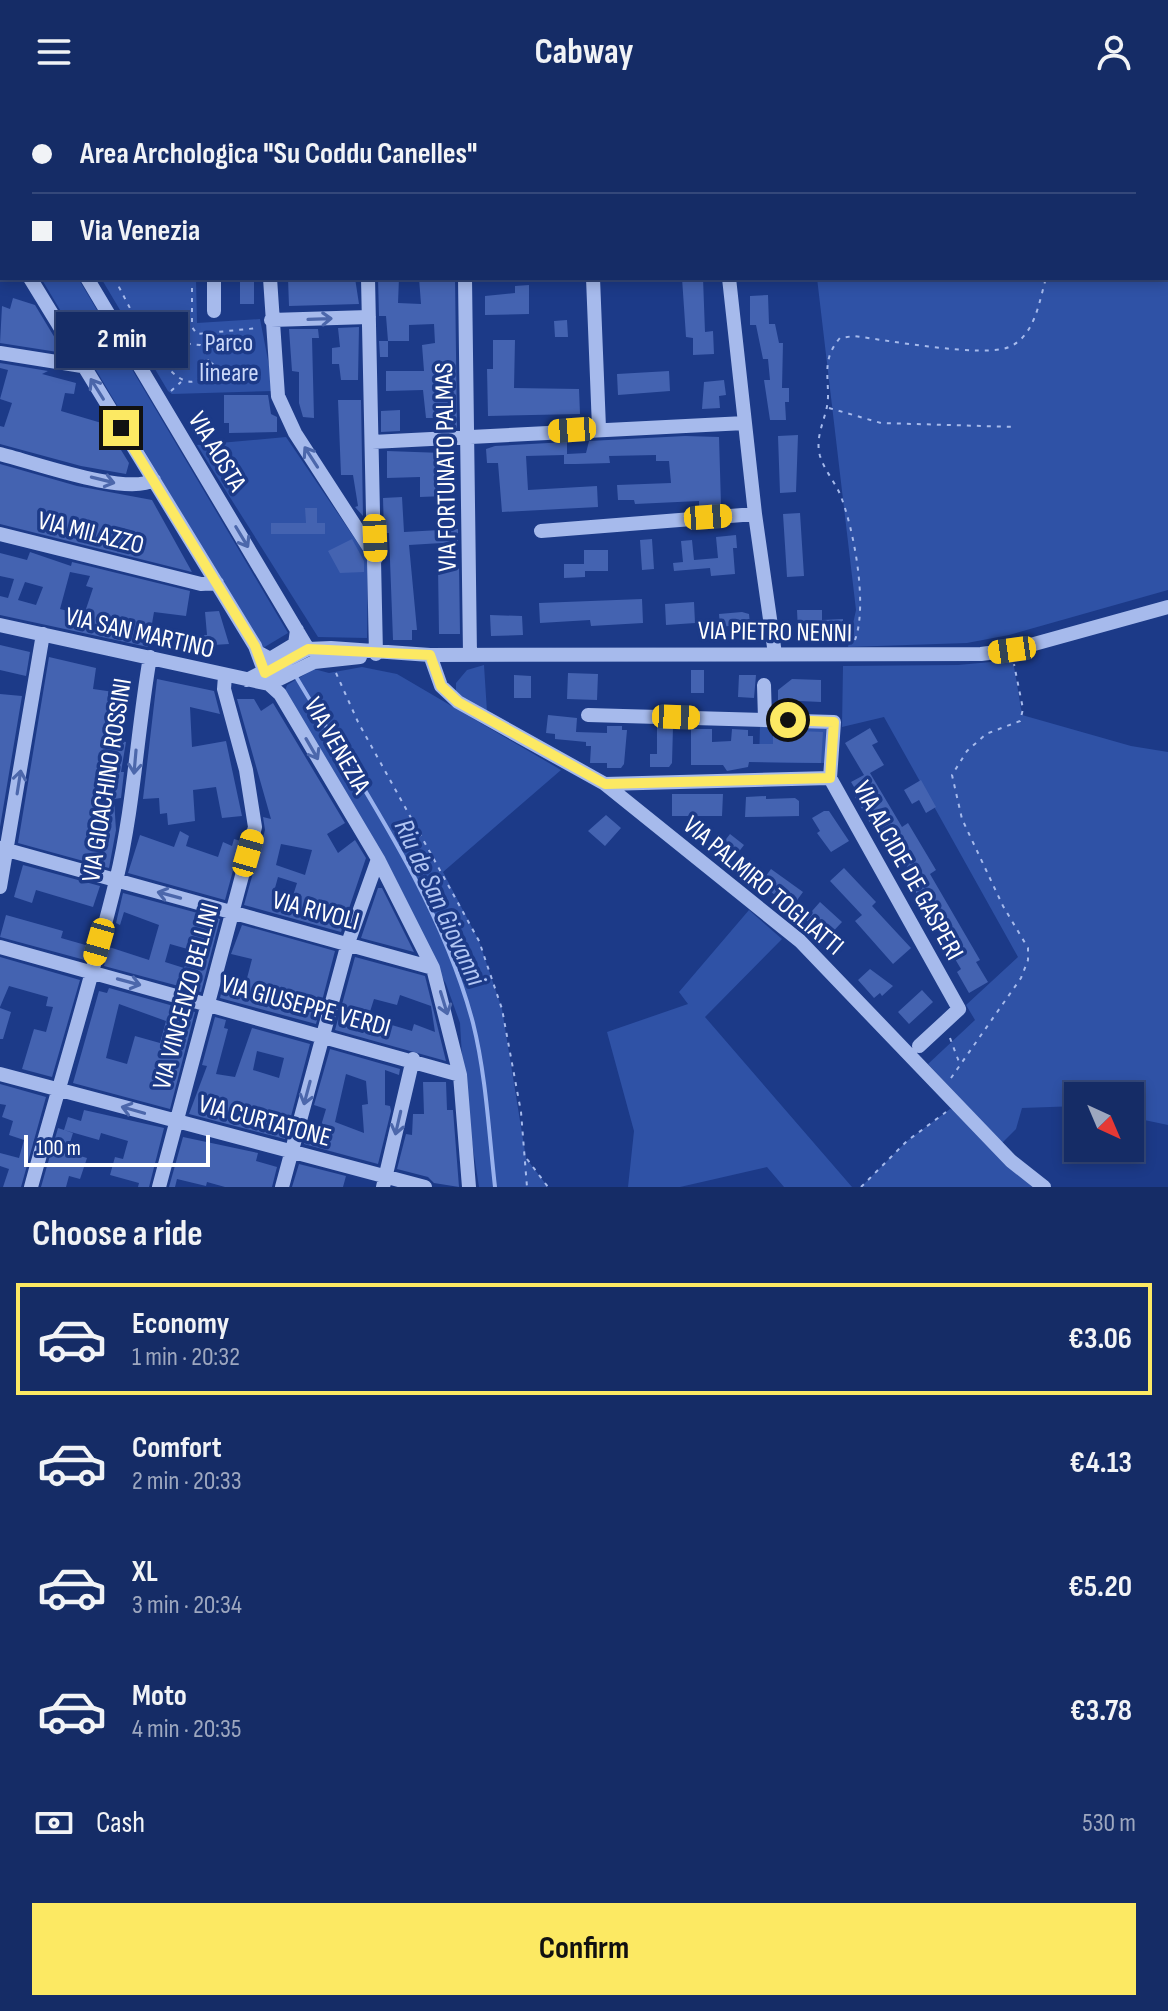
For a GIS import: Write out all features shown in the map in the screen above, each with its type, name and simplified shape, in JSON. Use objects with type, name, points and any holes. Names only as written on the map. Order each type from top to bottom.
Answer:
[{"type":"street","name":"VIA VENEZIA","points":[[31,280],[259,653],[378,859],[433,968],[460,1075],[469,1187]]},
{"type":"street","name":"VIA AOSTA","points":[[88,280],[309,654]]},
{"type":"street","points":[[214,280],[214,311]]},
{"type":"street","points":[[270,280],[265,324],[278,396],[295,433],[376,558]]},
{"type":"street","points":[[368,280],[376,654]]},
{"type":"street","name":"VIA FORTUNATO PALMAS","points":[[465,280],[470,438],[470,655]]},
{"type":"street","points":[[593,280],[599,428]]},
{"type":"street","points":[[729,280],[755,514],[775,654]]},
{"type":"street","points":[[265,324],[369,317]]},
{"type":"street","points":[[0,353],[82,366]]},
{"type":"street","points":[[372,442],[599,428],[745,423]]},
{"type":"street","points":[[0,454],[121,484],[147,484],[154,480]]},
{"type":"street","points":[[541,531],[755,514]]},
{"type":"street","points":[[353,522],[375,519]]},
{"type":"street","name":"VIA MILAZZO","points":[[0,534],[201,584],[217,583]]},
{"type":"street","name":"VIA PIETRO NENNI","points":[[309,654],[333,660],[376,654],[981,654],[1012,650],[1168,607]]},
{"type":"street","name":"VIA SAN MARTINO","points":[[0,625],[225,676],[247,680],[271,677]]},
{"type":"street","points":[[259,653],[270,659],[295,644],[297,630]]},
{"type":"street","points":[[0,887],[4,849],[43,634]]},
{"type":"street","name":"VIA PIETRO NENNI","points":[[271,677],[309,654],[351,649],[376,654]]},
{"type":"street","name":"VIA PALMIRO TOGLIATTI","points":[[430,655],[441,686],[458,702],[605,784],[800,941],[1011,1161],[1044,1187]]},
{"type":"street","name":"VIA GIOACHINO ROSSINI","points":[[31,1187],[116,881],[130,808],[138,726],[150,657]]},
{"type":"street","name":"VIA VINCENZO BELLINI","points":[[159,1187],[255,827],[246,770],[224,689],[225,676]]},
{"type":"street","points":[[764,685],[765,719]]},
{"type":"street","points":[[588,715],[834,722],[830,778]]},
{"type":"street","name":"VIA ALCIDE DE GASPERI","points":[[605,784],[830,778],[959,1009],[943,1025]]},
{"type":"street","name":"VIA RIVOLI","points":[[4,849],[433,968]]},
{"type":"street","points":[[282,1187],[348,943],[378,859]]},
{"type":"street","name":"VIA GIUSEPPE VERDI","points":[[0,947],[413,1059],[460,1075]]},
{"type":"street","points":[[919,1046],[943,1025]]},
{"type":"street","points":[[384,1182],[413,1059]]},
{"type":"street","name":"VIA CURTATONE","points":[[0,1074],[291,1152],[384,1182],[425,1187]]},
{"type":"path","points":[[115,280],[162,363],[182,381],[233,378],[277,381]]},
{"type":"path","points":[[192,280],[192,323],[197,334],[265,324]]},
{"type":"path","points":[[844,656],[860,627],[858,571],[841,496],[820,456],[818,433],[828,408],[825,365],[840,338],[854,336],[983,350],[1009,347],[1034,322],[1045,280]]},
{"type":"path","points":[[141,325],[154,334],[188,342],[205,350],[209,362],[233,378]]},
{"type":"path","points":[[170,369],[172,351],[188,342]]},
{"type":"path","points":[[191,382],[202,377],[209,362]]},
{"type":"path","points":[[167,395],[182,381]]},
{"type":"path","points":[[828,408],[843,415],[881,423],[1016,427]]},
{"type":"path","points":[[941,1087],[950,1080],[1021,978],[1028,960],[1028,948],[1003,906],[962,819],[952,775],[967,751],[986,734],[1020,721],[1023,709],[1012,650]]},
{"type":"path","points":[[333,660],[337,679],[358,722],[479,941],[502,1009],[526,1158],[527,1187]]},
{"type":"path","points":[[943,1025],[955,1045],[959,1063]]},
{"type":"path","points":[[861,1187],[907,1141],[957,1104]]},
{"type":"path","points":[[526,1158],[548,1187]]},
{"type":"green space","points":[[42,280],[79,280],[288,633],[263,648]]},
{"type":"green space","name":"Parco lineare","points":[[102,280],[196,280],[197,323],[260,319],[274,391],[172,394]]},
{"type":"green space","points":[[817,280],[1168,280],[1168,590],[1009,635],[967,643],[848,647],[856,610]]},
{"type":"green space","points":[[286,437],[368,558],[367,638],[318,637],[197,445]]},
{"type":"green space","points":[[1013,660],[1022,715],[1131,746],[1168,752],[1168,1125],[1144,1120],[1144,1082],[1064,1082],[1064,1106],[1022,1108],[1016,1129],[1002,1143],[928,1064],[975,1020],[966,1005],[1018,957],[884,717],[842,727],[843,666],[958,665]]},
{"type":"green space","points":[[484,665],[487,712],[456,694],[456,683],[467,670]]},
{"type":"green space","points":[[362,667],[397,674],[561,770],[443,872],[479,941],[502,1009],[526,1158],[548,1187],[479,1187],[464,1091],[460,1023],[446,984],[285,691],[287,685],[314,669],[329,673]]},
{"type":"green space","points":[[760,725],[826,727],[825,763],[759,762]]},
{"type":"green space","points":[[749,910],[782,939],[705,1017],[852,1187],[784,1187],[767,1167],[680,1187],[628,1187],[634,1131],[607,1032],[688,1004],[679,992]]},
{"type":"green space","points":[[950,1109],[958,1111],[1035,1187],[861,1187],[907,1141]]},
{"type":"building","points":[[240,280],[254,280],[254,304],[240,304]]},
{"type":"building","points":[[288,280],[355,280],[359,304],[289,306]]},
{"type":"building","points":[[378,280],[399,280],[398,303],[421,304],[419,280],[455,280],[457,428],[436,429],[436,418],[426,418],[423,390],[386,391],[386,371],[424,371],[422,345],[435,343],[434,324],[409,325],[409,341],[388,341],[386,316],[379,316]]},
{"type":"building","points":[[682,280],[703,280],[705,332],[713,331],[714,354],[693,355],[693,338],[686,337]]},
{"type":"building","points":[[529,285],[529,314],[485,315],[485,296],[515,293],[515,286]]},
{"type":"building","points":[[768,295],[769,324],[775,324],[779,343],[783,343],[782,388],[789,388],[789,402],[785,402],[786,420],[770,420],[764,380],[770,380],[768,359],[763,359],[756,325],[750,325],[750,296]]},
{"type":"building","points":[[13,298],[35,305],[64,353],[0,343],[2,306],[10,309]]},
{"type":"building","points":[[567,320],[568,337],[555,337],[554,321]]},
{"type":"building","points":[[359,327],[358,380],[341,380],[339,364],[332,364],[332,348],[340,347],[338,328]]},
{"type":"building","points":[[289,329],[318,329],[319,338],[312,338],[314,418],[303,417],[299,403],[299,372],[292,371]]},
{"type":"building","points":[[493,340],[515,340],[514,388],[579,389],[580,414],[488,416],[487,369],[493,369]]},
{"type":"building","points":[[379,341],[388,341],[388,357],[380,357]]},
{"type":"building","points":[[0,363],[48,371],[42,374],[76,383],[74,394],[65,393],[61,411],[105,424],[129,463],[126,474],[81,466],[0,444],[0,426],[4,427],[12,403],[0,399],[8,370],[0,368]]},
{"type":"building","points":[[669,371],[670,391],[618,395],[617,374]]},
{"type":"building","points":[[724,380],[726,395],[719,396],[720,408],[702,409],[704,382]]},
{"type":"building","points":[[224,395],[268,395],[271,414],[277,417],[277,432],[229,433],[229,423],[224,423]]},
{"type":"building","points":[[338,400],[361,400],[363,516],[355,507],[358,506],[353,475],[341,475]]},
{"type":"building","points":[[400,410],[400,431],[381,432],[381,411]]},
{"type":"building","points":[[798,435],[796,492],[780,493],[778,436]]},
{"type":"building","points":[[719,437],[721,505],[699,506],[699,501],[635,504],[634,500],[618,500],[617,485],[671,483],[669,461],[656,461],[656,455],[609,456],[610,463],[576,464],[564,464],[564,455],[526,456],[528,490],[597,486],[598,507],[502,512],[498,463],[487,463],[486,449],[495,446],[567,442],[567,454],[586,453],[589,441]]},
{"type":"building","points":[[387,451],[443,453],[444,496],[420,497],[420,477],[387,478]]},
{"type":"building","points":[[0,464],[77,486],[152,500],[192,572],[0,524]]},
{"type":"building","points":[[402,497],[404,532],[458,529],[458,542],[409,545],[417,630],[412,630],[412,640],[393,640],[389,533],[384,533],[383,498]]},
{"type":"building","points":[[305,508],[317,508],[317,523],[325,523],[325,534],[271,534],[271,523],[306,523]]},
{"type":"building","points":[[800,513],[804,576],[787,577],[783,514]]},
{"type":"building","points":[[736,535],[737,548],[733,548],[735,574],[711,576],[710,568],[674,571],[673,563],[683,562],[681,541],[692,540],[694,560],[718,558],[716,537]]},
{"type":"building","points":[[352,539],[364,561],[364,572],[340,573],[328,551]]},
{"type":"building","points":[[652,539],[654,569],[642,570],[640,540]]},
{"type":"building","points":[[584,550],[608,550],[608,571],[585,571],[585,577],[564,578],[564,564],[584,564]]},
{"type":"building","points":[[30,552],[71,566],[72,562],[190,591],[186,616],[154,612],[148,647],[0,615],[0,596],[8,598],[14,579],[0,576],[0,553],[27,560]],"holes":[[[70,572],[90,576],[86,586],[93,588],[84,615],[60,609]],[[25,582],[43,587],[36,605],[18,600]]]},
{"type":"building","points":[[438,566],[459,566],[460,634],[439,634]]},
{"type":"building","points":[[642,599],[643,623],[591,626],[590,620],[540,623],[539,603]]},
{"type":"building","points":[[694,602],[695,623],[666,625],[665,604]]},
{"type":"building","points":[[797,610],[822,610],[822,620],[843,619],[843,639],[821,639],[820,630],[798,631]]},
{"type":"building","points":[[219,611],[229,644],[213,645],[214,652],[181,654],[183,636],[207,635],[205,612]]},
{"type":"building","points":[[719,614],[749,614],[750,624],[730,630],[729,626],[720,627]]},
{"type":"building","points":[[490,615],[522,616],[523,635],[491,636]]},
{"type":"building","points":[[0,645],[30,652],[26,676],[0,670]]},
{"type":"building","points":[[49,657],[96,668],[93,689],[128,694],[121,741],[126,742],[121,772],[124,772],[121,798],[114,799],[116,830],[109,868],[18,843]]},
{"type":"building","points":[[691,670],[704,670],[704,693],[691,693]]},
{"type":"building","points":[[568,673],[598,674],[597,700],[567,699]]},
{"type":"building","points":[[514,675],[531,676],[531,698],[514,698]]},
{"type":"building","points":[[739,675],[756,675],[754,698],[738,697]]},
{"type":"building","points":[[157,679],[214,691],[220,714],[190,707],[192,747],[226,741],[242,816],[222,818],[216,787],[193,790],[195,821],[168,825],[167,813],[160,814],[159,798],[143,799]]},
{"type":"building","points":[[792,679],[821,680],[821,702],[778,700],[778,690]]},
{"type":"building","points":[[0,694],[22,696],[0,827]]},
{"type":"building","points":[[237,699],[254,699],[261,711],[273,703],[345,823],[327,834],[338,853],[355,840],[366,858],[341,932],[244,905],[265,830],[263,817],[271,819]],"holes":[[[281,844],[312,850],[305,875],[276,865]],[[278,877],[297,883],[290,905],[272,899]]]},
{"type":"building","points":[[548,715],[577,718],[576,732],[607,733],[607,726],[622,726],[622,730],[627,730],[624,764],[621,768],[607,768],[607,763],[590,763],[591,746],[586,746],[586,742],[555,739],[555,734],[546,733]]},
{"type":"building","points":[[657,727],[673,727],[672,763],[669,767],[650,767],[650,754],[657,754]]},
{"type":"building","points":[[870,728],[878,742],[872,745],[884,765],[870,773],[902,827],[908,823],[936,870],[930,874],[980,960],[976,962],[988,982],[969,993],[957,972],[961,969],[904,873],[909,870],[885,831],[890,827],[876,833],[855,797],[859,795],[851,782],[864,775],[845,743]]},
{"type":"building","points":[[691,729],[712,729],[712,742],[731,741],[732,729],[748,730],[748,736],[753,736],[753,744],[773,744],[773,730],[823,732],[821,763],[749,762],[748,767],[727,771],[723,765],[691,765]]},
{"type":"building","points":[[921,780],[936,807],[926,813],[919,800],[912,804],[904,790]]},
{"type":"building","points":[[672,794],[723,794],[722,816],[672,816]]},
{"type":"building","points":[[766,796],[766,799],[795,798],[799,801],[799,816],[745,817],[746,797]]},
{"type":"building","points":[[829,811],[849,841],[831,852],[817,833],[820,831],[812,818]]},
{"type":"building","points":[[606,815],[621,828],[605,846],[588,831]]},
{"type":"building","points":[[180,831],[189,836],[186,846],[218,857],[223,842],[232,846],[234,839],[241,841],[225,900],[128,873],[140,835],[174,847]]},
{"type":"building","points":[[730,834],[744,845],[731,862],[717,851]]},
{"type":"building","points":[[23,865],[100,886],[93,907],[36,890],[32,903],[14,897]]},
{"type":"building","points":[[844,868],[876,902],[872,906],[911,948],[893,964],[855,921],[862,915],[830,881]]},
{"type":"building","points":[[771,869],[803,892],[792,907],[760,884]]},
{"type":"building","points":[[378,888],[382,888],[414,952],[361,938]]},
{"type":"building","points":[[123,893],[220,919],[201,992],[104,966],[109,947],[149,960],[159,925],[124,912],[120,925],[116,923]],"holes":[[[170,944],[191,950],[184,968],[165,962]]]},
{"type":"building","points":[[820,902],[842,922],[827,938],[805,919]]},
{"type":"building","points":[[6,915],[63,931],[61,938],[89,946],[85,960],[0,937]]},
{"type":"building","points":[[242,925],[335,951],[316,1024],[220,998],[225,977],[246,982],[252,959],[231,954]]},
{"type":"building","points":[[0,957],[80,980],[52,1077],[22,1069],[34,1029],[46,1032],[53,1007],[46,1006],[48,997],[9,986],[0,1007]]},
{"type":"building","points":[[355,957],[425,976],[446,1061],[335,1030]],"holes":[[[400,995],[431,1006],[435,1032],[414,1024],[412,1031],[368,1018],[374,999],[397,1005]]]},
{"type":"building","points":[[870,969],[893,986],[882,996],[880,993],[874,998],[858,980]]},
{"type":"building","points":[[109,988],[195,1012],[170,1109],[73,1083],[99,991],[107,993]],"holes":[[[119,1004],[166,1021],[160,1043],[135,1036],[127,1064],[106,1058]]]},
{"type":"building","points":[[922,990],[933,1002],[909,1024],[898,1012]]},
{"type":"building","points":[[0,1008],[11,1012],[3,1039],[0,1039]]},
{"type":"building","points":[[215,1017],[226,1020],[224,1028],[228,1029],[216,1074],[235,1077],[252,1028],[310,1044],[285,1139],[189,1114],[207,1066],[202,1065]],"holes":[[[257,1051],[284,1058],[279,1078],[253,1070]]]},
{"type":"building","points":[[330,1049],[400,1069],[399,1075],[385,1070],[385,1105],[390,1106],[391,1111],[378,1164],[304,1144],[309,1124],[320,1129],[326,1109],[314,1105]],"holes":[[[346,1074],[366,1081],[368,1104],[362,1105],[364,1133],[335,1122]]]},
{"type":"building","points":[[423,1082],[446,1082],[447,1110],[453,1110],[459,1187],[434,1183],[428,1177],[397,1169],[406,1134],[412,1135],[413,1114],[424,1114]]},
{"type":"building","points":[[0,1084],[46,1097],[21,1187],[3,1187],[9,1169],[0,1166],[0,1153],[19,1158],[24,1140],[9,1135],[13,1121],[2,1117],[6,1105],[0,1104]]},
{"type":"building","points":[[84,1110],[164,1128],[149,1187],[138,1187],[139,1183],[110,1175],[115,1157],[123,1159],[128,1141],[101,1133],[99,1140],[64,1130],[68,1117],[81,1121]]},
{"type":"building","points":[[58,1128],[73,1133],[67,1152],[87,1158],[80,1179],[69,1176],[66,1187],[41,1187]]},
{"type":"building","points":[[183,1137],[258,1153],[256,1161],[277,1167],[272,1187],[225,1187],[207,1182],[206,1186],[177,1179],[175,1187],[169,1187]]},
{"type":"building","points":[[299,1164],[346,1176],[343,1187],[292,1187]]},
{"type":"waterway","name":"Riu de San Giovanni","points":[[295,675],[396,843],[459,977],[481,1063],[495,1187]]},
{"type":"route","points":[[121,428],[255,646],[265,673],[308,649],[430,655],[441,686],[458,702],[605,784],[830,778],[834,722],[788,720]]}]
